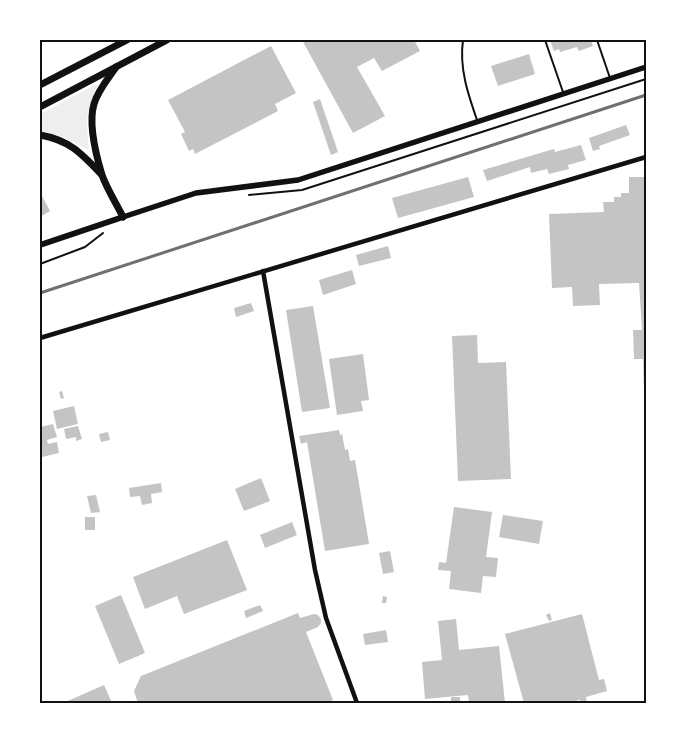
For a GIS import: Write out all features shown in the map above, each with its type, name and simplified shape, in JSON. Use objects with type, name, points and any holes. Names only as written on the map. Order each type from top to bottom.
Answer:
[{"type":"highway","points":[[40,86],[127,40]]},
{"type":"highway","points":[[40,107],[167,40]]},
{"type":"highway","points":[[116,67],[94,102],[91,114],[91,128],[103,176],[122,217]]},
{"type":"highway","points":[[40,135],[71,145],[103,176]]},
{"type":"main road","points":[[40,245],[122,217]]},
{"type":"street","points":[[122,217],[196,193],[298,180],[646,66]]},
{"type":"street","points":[[40,338],[646,158]]},
{"type":"street","points":[[263,272],[315,570],[326,618],[358,703]]},
{"type":"lane","points":[[463,40],[461,53],[466,88],[477,122]]},
{"type":"lane","points":[[545,40],[564,93]]},
{"type":"lane","points":[[597,40],[610,78]]},
{"type":"path","points":[[40,264],[85,247],[108,230]]},
{"type":"shaded area","points":[[95,85],[98,86],[88,117],[88,150],[63,137],[40,131],[40,114]]},
{"type":"building","points":[[302,40],[414,40],[420,51],[382,71],[374,58],[357,67],[385,116],[353,133]]},
{"type":"building","points":[[550,40],[591,40],[593,46],[579,51],[577,47],[560,52],[559,49],[554,51]]},
{"type":"building","points":[[271,46],[296,93],[275,104],[278,111],[195,154],[193,149],[189,151],[181,134],[185,132],[168,100]]},
{"type":"building","points":[[529,54],[535,74],[498,86],[491,66]]},
{"type":"building","points":[[320,99],[338,152],[331,155],[313,102]]},
{"type":"building","points":[[626,125],[630,135],[599,146],[600,149],[593,151],[589,138]]},
{"type":"building","points":[[581,145],[586,160],[568,165],[569,169],[549,174],[547,169],[531,173],[530,167],[487,181],[483,170],[554,149],[555,152]]},
{"type":"building","points":[[468,177],[474,197],[398,218],[392,198]]},
{"type":"building","points":[[629,177],[646,177],[646,392],[644,392],[643,359],[634,359],[633,330],[642,330],[639,283],[599,284],[600,305],[573,306],[572,287],[552,288],[549,214],[604,212],[603,202],[614,202],[614,197],[621,197],[621,193],[629,193]]},
{"type":"building","points":[[40,192],[50,211],[40,217]]},
{"type":"building","points":[[388,246],[391,258],[359,266],[356,255]]},
{"type":"building","points":[[352,270],[356,284],[323,295],[319,280]]},
{"type":"building","points":[[251,303],[254,311],[236,317],[234,308]]},
{"type":"building","points":[[313,306],[330,408],[302,412],[286,310]]},
{"type":"building","points":[[477,335],[478,363],[506,362],[511,479],[458,481],[452,336]]},
{"type":"building","points":[[363,354],[369,400],[361,401],[363,411],[337,415],[329,359]]},
{"type":"building","points":[[62,391],[64,398],[61,399],[59,392]]},
{"type":"building","points":[[74,406],[78,424],[57,429],[53,411]]},
{"type":"building","points":[[53,424],[57,437],[47,440],[48,444],[57,442],[59,453],[42,457],[40,427]]},
{"type":"building","points":[[78,426],[82,439],[76,441],[76,437],[66,439],[64,429]]},
{"type":"building","points":[[339,430],[340,435],[342,434],[345,450],[348,449],[350,461],[355,460],[369,544],[325,551],[307,442],[301,444],[299,436]]},
{"type":"building","points":[[108,432],[110,440],[101,442],[99,434]]},
{"type":"building","points":[[261,478],[270,501],[244,511],[235,489]]},
{"type":"building","points":[[161,483],[162,492],[151,494],[152,503],[142,505],[140,496],[130,497],[129,488]]},
{"type":"building","points":[[96,495],[100,512],[91,513],[87,496]]},
{"type":"building","points":[[454,507],[492,512],[486,557],[498,558],[496,577],[483,576],[481,593],[449,589],[451,571],[438,570],[439,562],[446,563]]},
{"type":"building","points":[[503,515],[543,521],[539,544],[499,537]]},
{"type":"building","points":[[85,517],[95,517],[95,530],[85,530]]},
{"type":"building","points":[[292,522],[297,535],[265,548],[260,535]]},
{"type":"building","points":[[227,540],[247,590],[184,614],[177,596],[145,609],[133,577]]},
{"type":"building","points":[[390,551],[394,572],[383,574],[379,553]]},
{"type":"building","points":[[121,595],[145,653],[119,664],[95,606]]},
{"type":"building","points":[[383,596],[387,597],[386,603],[382,603]]},
{"type":"building","points":[[260,605],[263,611],[246,618],[244,611]]},
{"type":"building","points":[[298,613],[300,618],[314,614],[318,615],[321,619],[318,627],[306,632],[333,700],[325,703],[138,703],[134,691],[141,676]]},
{"type":"building","points":[[550,613],[552,620],[549,621],[546,615]]},
{"type":"building","points":[[582,614],[599,680],[604,679],[607,691],[586,697],[587,703],[581,703],[580,700],[566,703],[524,703],[505,634]]},
{"type":"building","points":[[456,619],[459,650],[499,646],[505,703],[469,703],[468,695],[425,699],[422,662],[442,660],[438,621]]},
{"type":"building","points":[[386,630],[388,642],[365,645],[363,634]]},
{"type":"building","points":[[104,685],[112,703],[63,703]]},
{"type":"building","points":[[451,697],[460,697],[460,703],[451,703]]},
{"type":"railway","points":[[40,293],[646,95]]}]
